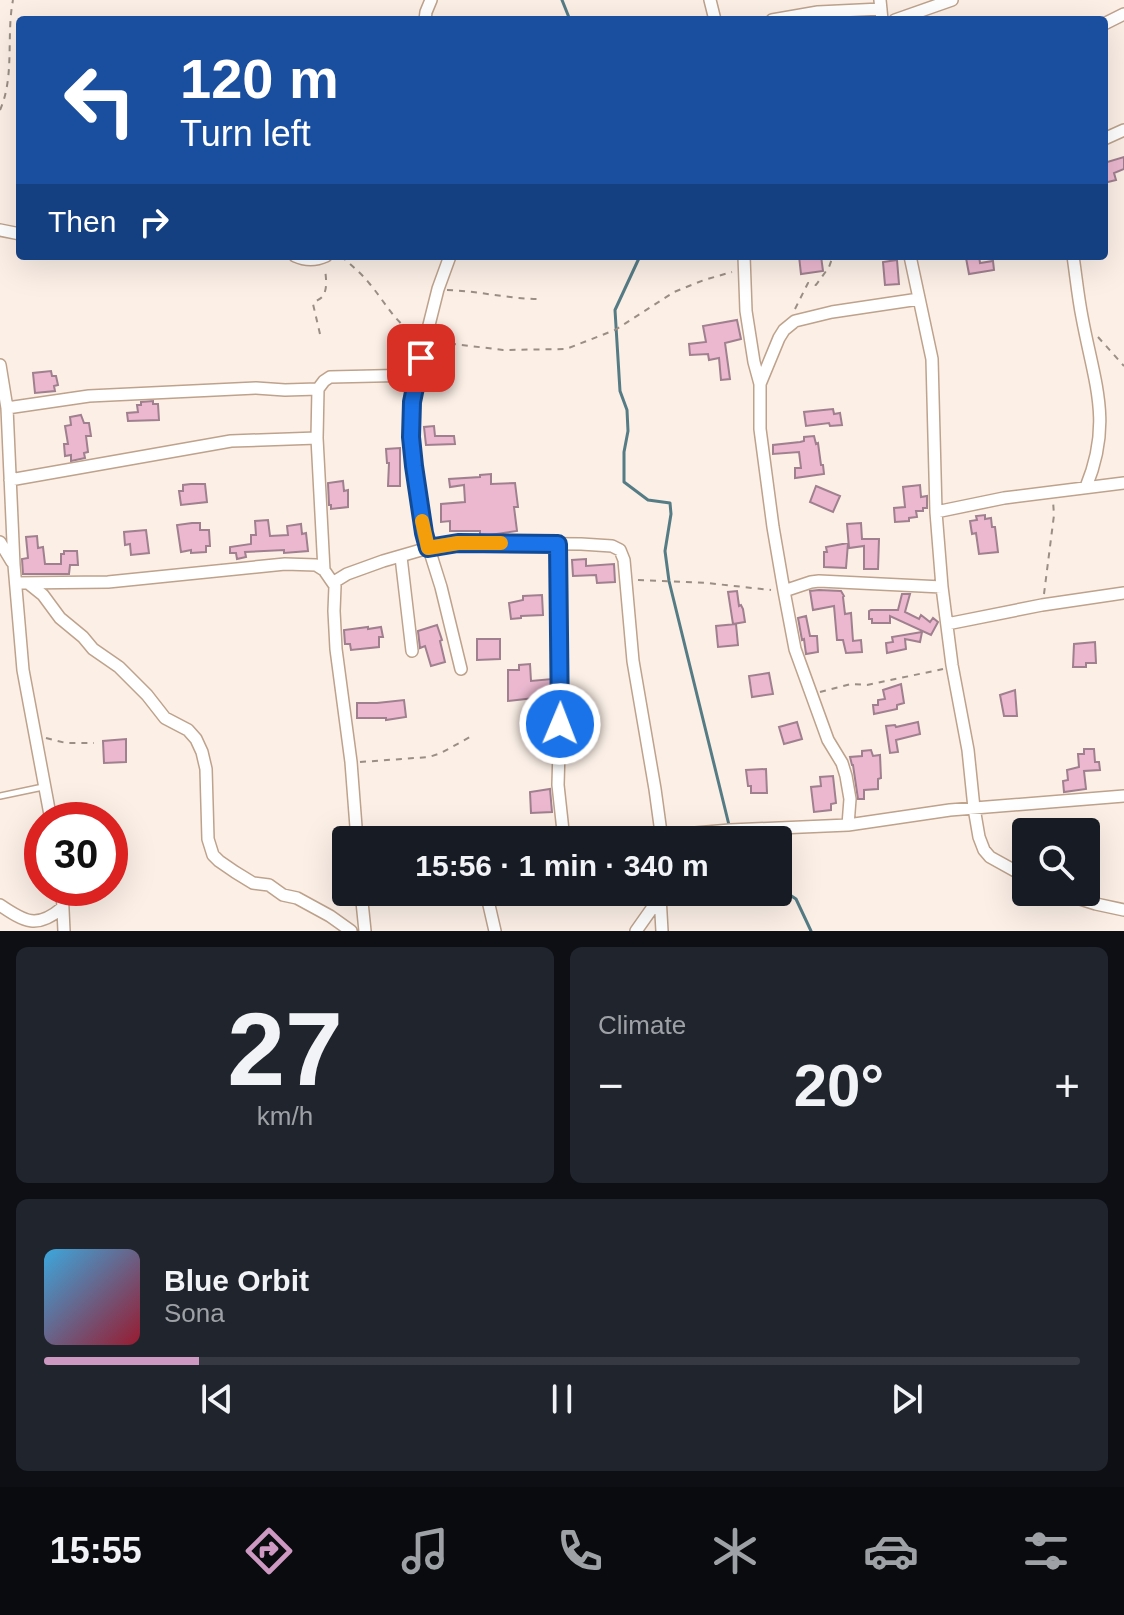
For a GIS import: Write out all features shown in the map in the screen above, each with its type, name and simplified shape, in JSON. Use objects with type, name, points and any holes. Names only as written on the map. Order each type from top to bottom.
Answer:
[{"type":"street","points":[[906,16],[952,0]]},
{"type":"street","points":[[795,16],[881,10]]},
{"type":"street","points":[[449,260],[438,289],[412,402],[411,437],[424,533],[461,669]]},
{"type":"street","points":[[744,260],[746,311],[760,384],[760,429],[784,591],[795,649],[828,740],[846,776],[850,799],[848,825]]},
{"type":"street","points":[[911,260],[932,359],[936,512],[942,587],[974,808],[984,850],[1012,869]]},
{"type":"street","points":[[1074,260],[1101,417],[1094,469],[1086,487]]},
{"type":"street","points":[[760,384],[784,330],[795,321],[919,299]]},
{"type":"street","points":[[0,365],[7,408],[14,565]]},
{"type":"street","points":[[324,570],[317,438],[318,389],[330,377],[418,375]]},
{"type":"street","points":[[7,408],[89,396],[256,388],[318,389]]},
{"type":"street","points":[[10,480],[231,441],[317,438]]},
{"type":"street","points":[[936,512],[1004,498],[1124,483]]},
{"type":"street","points":[[0,542],[22,583],[23,670],[47,802]]},
{"type":"street","points":[[334,582],[357,570],[428,548],[458,543],[617,547],[623,554],[633,661],[660,826]]},
{"type":"street","points":[[558,544],[561,685],[558,785],[562,826]]},
{"type":"street","points":[[401,557],[412,651]]},
{"type":"street","points":[[22,583],[108,582],[285,564],[316,565],[324,570],[334,582],[336,649],[356,826]]},
{"type":"street","points":[[784,591],[819,581],[942,587]]},
{"type":"street","points":[[22,583],[43,595],[60,618],[93,649],[119,667],[165,718],[188,730],[196,739],[206,769],[208,839],[219,861],[253,883],[269,885],[283,895],[316,908],[351,931]]},
{"type":"street","points":[[947,624],[1124,593]]},
{"type":"street","points":[[792,827],[848,825],[924,813],[1124,796]]},
{"type":"street","points":[[0,905],[18,918],[31,921],[50,918],[62,908]]},
{"type":"street","points":[[1100,905],[1124,910]]},
{"type":"street","points":[[362,906],[365,931]]},
{"type":"street","points":[[489,906],[495,931]]},
{"type":"street","points":[[636,931],[652,906]]},
{"type":"street","points":[[661,906],[662,931]]},
{"type":"street","points":[[62,908],[64,931]]},
{"type":"lane","points":[[0,796],[44,787]]},
{"type":"path","points":[[0,110],[6,97],[13,0]]},
{"type":"path","points":[[320,334],[313,304],[324,293],[325,268],[332,260]]},
{"type":"path","points":[[345,260],[368,282],[385,308],[406,329],[425,341],[503,350],[566,349],[615,330],[674,292],[722,274],[746,272]]},
{"type":"path","points":[[784,330],[804,288],[808,283],[816,285],[832,260]]},
{"type":"path","points":[[438,289],[512,299],[540,299]]},
{"type":"path","points":[[1082,319],[1124,366]]},
{"type":"path","points":[[1042,605],[1054,515],[1052,492]]},
{"type":"path","points":[[625,580],[707,583],[784,591]]},
{"type":"path","points":[[812,695],[851,684],[867,685],[952,665]]},
{"type":"path","points":[[34,733],[66,743],[94,743]]},
{"type":"path","points":[[351,762],[429,757],[470,737]]},
{"type":"building","points":[[1124,157],[1124,169],[1114,173],[1116,180],[1108,182],[1108,162]]},
{"type":"building","points":[[799,260],[822,260],[823,271],[801,274]]},
{"type":"building","points":[[897,260],[899,284],[885,285],[883,262]]},
{"type":"building","points":[[966,260],[980,260],[980,263],[993,261],[994,270],[969,274]]},
{"type":"building","points":[[737,320],[741,339],[725,343],[730,379],[721,380],[719,358],[709,360],[708,354],[690,355],[689,344],[706,342],[703,326]]},
{"type":"building","points":[[51,371],[58,385],[54,386],[55,391],[35,393],[33,373]]},
{"type":"building","points":[[153,401],[153,404],[158,404],[159,420],[128,421],[127,413],[138,412],[137,405]]},
{"type":"building","points":[[833,409],[834,414],[840,413],[842,425],[806,426],[804,412]]},
{"type":"building","points":[[81,415],[84,423],[89,423],[91,436],[86,436],[88,452],[84,453],[85,458],[71,461],[71,455],[65,456],[64,444],[68,444],[65,426],[71,425],[70,417]]},
{"type":"building","points":[[434,426],[435,436],[454,436],[455,444],[426,445],[424,427]]},
{"type":"building","points":[[814,436],[824,474],[795,478],[795,468],[801,468],[799,452],[773,454],[773,445],[800,442],[804,441],[804,437]]},
{"type":"building","points":[[400,448],[400,486],[388,486],[386,449]]},
{"type":"building","points":[[491,474],[491,484],[515,483],[517,531],[480,535],[480,531],[450,531],[450,521],[441,522],[441,504],[465,502],[464,485],[450,487],[449,479]]},
{"type":"building","points":[[343,481],[344,491],[348,490],[348,507],[331,509],[328,483]]},
{"type":"building","points":[[205,484],[207,502],[181,505],[179,491],[183,491],[183,485]]},
{"type":"building","points":[[920,485],[921,497],[927,496],[927,508],[916,511],[917,517],[909,518],[909,521],[895,522],[894,508],[905,507],[903,487]]},
{"type":"building","points":[[816,486],[840,496],[833,512],[810,502]]},
{"type":"building","points":[[985,515],[985,519],[991,518],[992,527],[995,527],[998,552],[979,554],[976,533],[972,534],[970,521],[977,520],[976,516]]},
{"type":"building","points":[[268,520],[270,536],[288,535],[287,526],[301,524],[302,534],[306,533],[308,551],[245,552],[246,557],[237,559],[236,553],[230,553],[230,547],[251,544],[251,535],[256,535],[255,521]]},
{"type":"building","points":[[200,523],[200,530],[209,530],[210,546],[206,546],[206,552],[181,552],[177,525]]},
{"type":"building","points":[[861,523],[862,539],[879,539],[878,569],[864,569],[864,546],[849,548],[847,524]]},
{"type":"building","points":[[146,530],[149,553],[131,555],[130,544],[125,545],[124,532]]},
{"type":"building","points":[[37,536],[38,548],[43,547],[45,564],[61,564],[64,551],[77,551],[78,565],[70,565],[69,574],[23,574],[22,559],[28,558],[26,537]]},
{"type":"building","points":[[848,543],[846,568],[824,567],[826,547]]},
{"type":"building","points":[[586,559],[586,566],[614,564],[615,582],[597,583],[596,575],[573,576],[572,560]]},
{"type":"building","points":[[737,591],[745,622],[733,624],[728,592]]},
{"type":"building","points":[[810,591],[841,591],[845,614],[851,613],[853,641],[861,640],[862,652],[846,653],[843,640],[837,640],[834,606],[813,610]]},
{"type":"building","points":[[902,594],[910,594],[905,612],[919,619],[921,615],[930,622],[933,618],[938,622],[931,635],[890,616],[890,623],[872,623],[869,619],[871,610],[898,610]]},
{"type":"building","points":[[542,595],[543,615],[511,619],[509,603],[523,600],[523,596]]},
{"type":"building","points":[[806,616],[810,636],[817,636],[818,652],[806,654],[798,618]]},
{"type":"building","points":[[736,624],[738,645],[718,647],[716,626]]},
{"type":"building","points":[[437,625],[445,662],[431,666],[425,646],[420,648],[418,631]]},
{"type":"building","points":[[381,627],[383,637],[379,637],[379,647],[351,650],[350,644],[345,644],[344,630]]},
{"type":"building","points":[[922,632],[920,642],[905,639],[906,649],[887,653],[886,643],[893,642],[892,637]]},
{"type":"building","points":[[477,639],[500,639],[500,659],[477,660]]},
{"type":"building","points":[[1095,642],[1096,663],[1073,667],[1074,644]]},
{"type":"building","points":[[530,664],[531,681],[552,679],[552,696],[508,701],[508,670],[519,670],[519,665]]},
{"type":"building","points":[[769,673],[773,694],[752,697],[749,676]]},
{"type":"building","points":[[901,684],[904,703],[897,705],[897,709],[874,714],[873,705],[885,699],[883,690]]},
{"type":"building","points":[[1015,690],[1017,716],[1004,716],[1000,695]]},
{"type":"building","points":[[404,700],[406,717],[386,720],[357,718],[357,703]]},
{"type":"building","points":[[797,722],[802,739],[784,744],[779,727]]},
{"type":"building","points":[[918,722],[920,734],[896,740],[898,752],[890,753],[886,726]]},
{"type":"building","points":[[126,739],[126,762],[104,763],[103,741]]},
{"type":"building","points":[[1084,749],[1094,749],[1095,762],[1099,762],[1100,770],[1084,771],[1086,789],[1064,792],[1063,781],[1068,780],[1067,770],[1079,767],[1078,754],[1084,754]]},
{"type":"building","points":[[871,750],[873,756],[880,755],[881,778],[878,779],[878,789],[864,790],[864,799],[858,799],[850,757],[862,756],[862,751]]},
{"type":"building","points":[[766,769],[767,793],[751,793],[746,770]]},
{"type":"building","points":[[833,776],[836,803],[831,804],[831,810],[814,812],[811,787],[821,786],[820,777]]},
{"type":"building","points":[[550,789],[552,812],[531,813],[530,792]]},
{"type":"waterway","points":[[562,0],[568,16]]},
{"type":"waterway","points":[[638,260],[615,310],[620,391],[627,410],[624,482],[648,500],[670,503],[665,551],[669,581],[729,825]]},
{"type":"waterway","points":[[792,896],[811,931]]},
{"type":"slow traffic","points":[[422,521],[428,548],[458,543],[501,543]]},
{"type":"route","points":[[421,358],[412,402],[411,437],[428,548],[458,543],[558,544],[560,724]]}]
